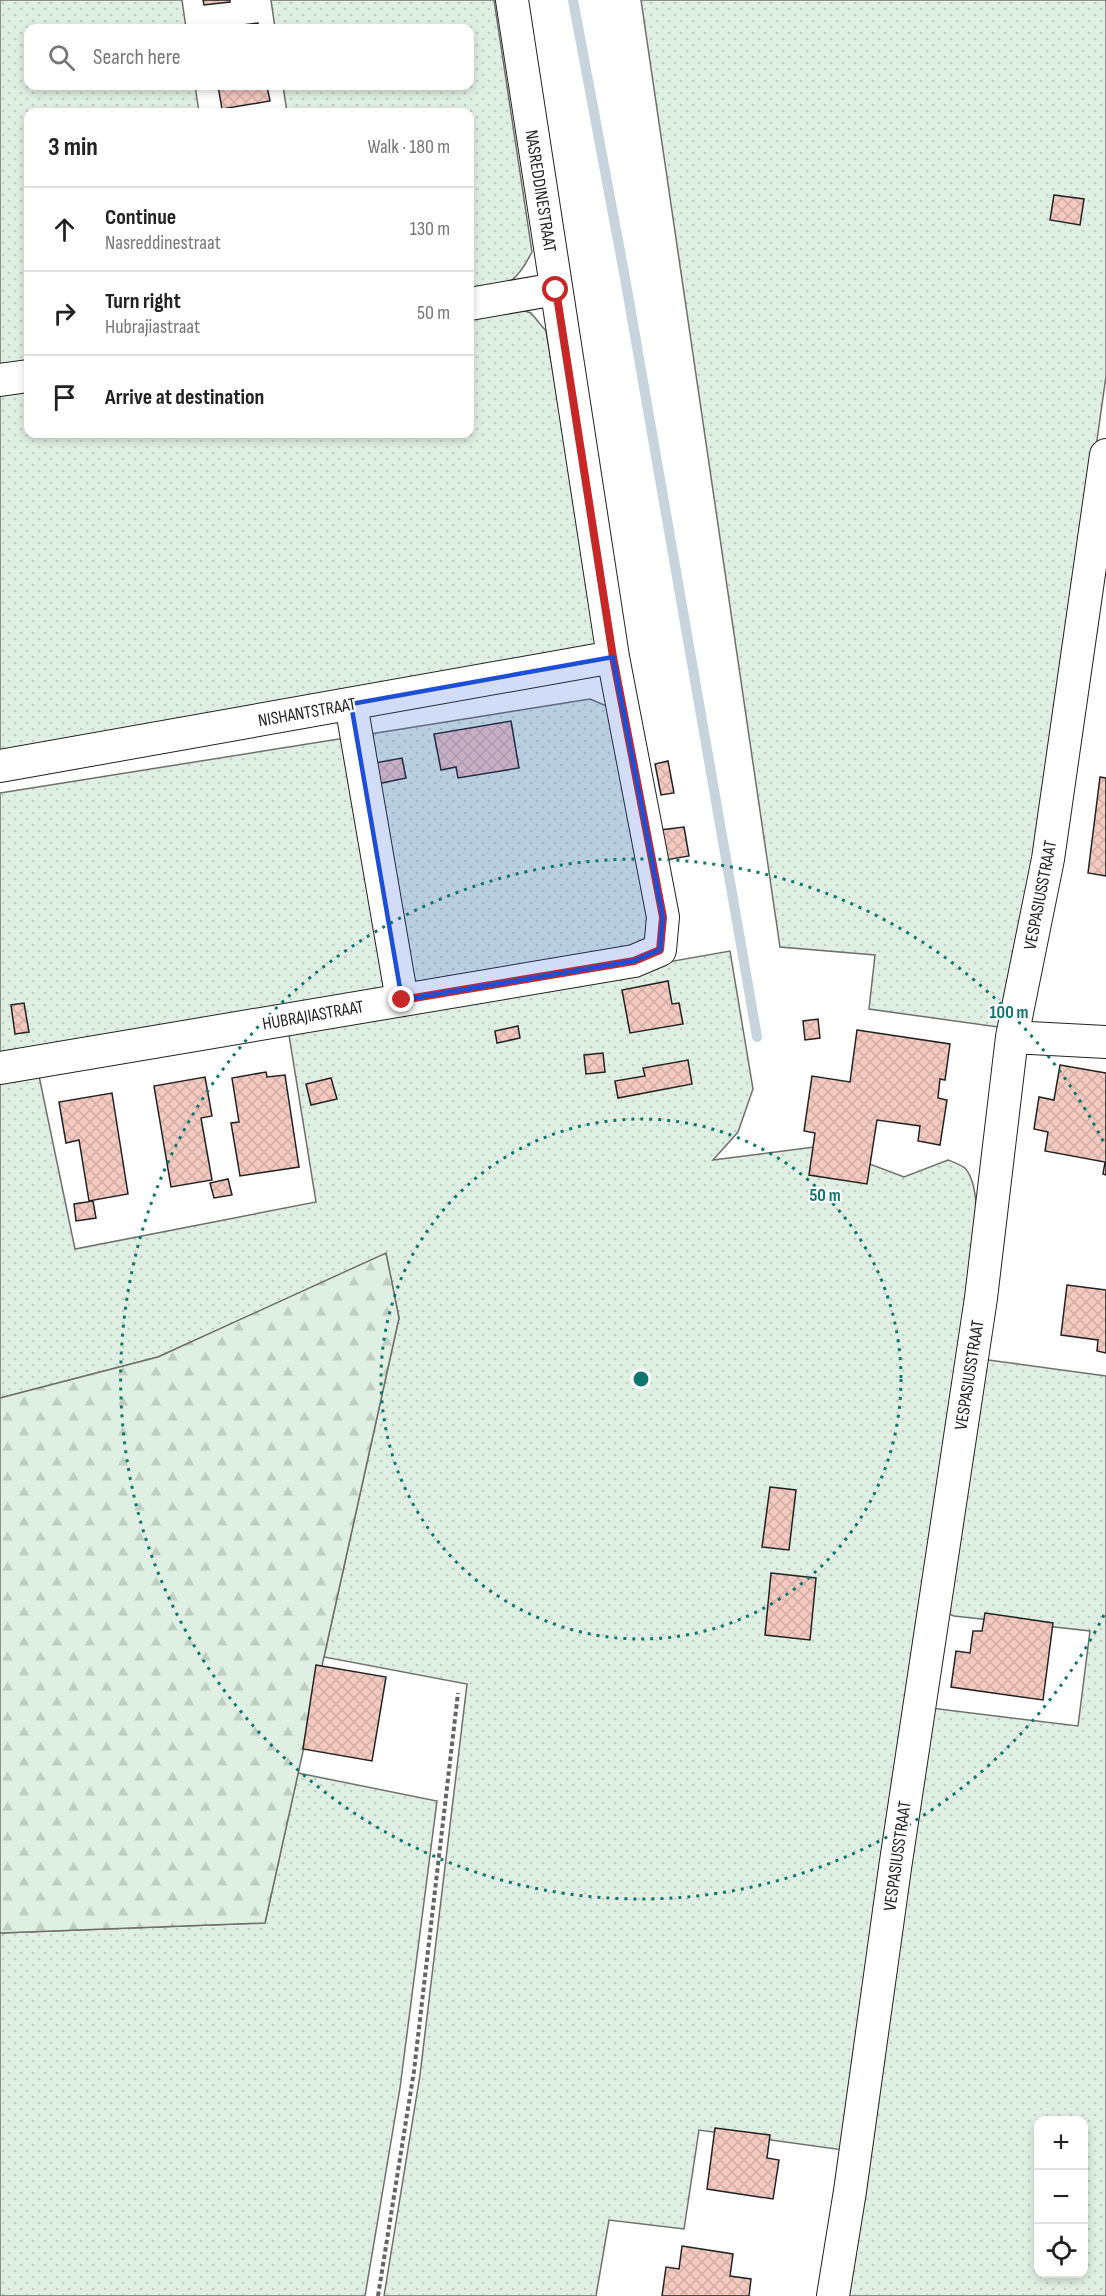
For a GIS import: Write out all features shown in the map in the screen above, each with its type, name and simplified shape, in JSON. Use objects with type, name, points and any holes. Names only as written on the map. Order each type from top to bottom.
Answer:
[{"type":"street","name":"NASREDDINESTRAAT","points":[[512,0],[613,657],[663,917],[660,950]]},
{"type":"street","points":[[474,303],[556,290]]},
{"type":"street","points":[[0,380],[24,377]]},
{"type":"street","name":"VESPASIUSSTRAAT","points":[[833,2296],[981,1298],[1012,1036],[1048,859],[1106,455]]},
{"type":"street","name":"NISHANTSTRAAT","points":[[0,766],[613,657]]},
{"type":"street","points":[[351,704],[402,1000]]},
{"type":"street","name":"HUBRAJIASTRAAT","points":[[0,1068],[634,961],[660,950]]},
{"type":"street","points":[[1012,1036],[1106,1042]]},
{"type":"path","points":[[378,2296],[414,2071],[458,1693]]},
{"type":"highlighted area","points":[[613,657],[663,917],[660,950],[634,961],[402,1000],[351,704]]},
{"type":"green space","points":[[0,0],[182,0],[185,24],[24,24],[24,90],[196,90],[198,108],[24,108],[24,368],[0,372]]},
{"type":"green space","points":[[271,0],[494,0],[532,252],[514,278],[493,288],[474,291],[474,108],[286,108],[284,90],[474,90],[474,24],[274,24]]},
{"type":"green space","points":[[641,0],[1106,0],[1106,376],[1039,852],[1005,1028],[869,1009],[875,955],[780,947]]},
{"type":"green space","points":[[512,307],[531,313],[546,331],[598,636],[592,659],[0,763],[0,392],[24,388],[24,438],[474,438],[474,313]]},
{"type":"green space","points":[[590,699],[609,707],[651,915],[648,939],[635,953],[0,1059],[0,793]]},
{"type":"green space","points":[[730,951],[753,1089],[738,1132],[713,1160],[822,1146],[904,1177],[948,1160],[965,1168],[971,1179],[977,1213],[971,1303],[879,1868],[843,2150],[699,2130],[684,2229],[609,2220],[596,2296],[384,2296],[420,2075],[467,1684],[324,1657],[399,1318],[386,1254],[158,1357],[0,1398],[0,1077],[38,1071],[75,1249],[316,1202],[288,1029]]},
{"type":"green space","points":[[386,1253],[399,1318],[265,1923],[0,1933],[0,1398],[158,1357]]},
{"type":"green space","points":[[981,1359],[1106,1376],[1106,2296],[846,2296],[923,1707],[1078,1726],[1090,1631],[954,1616],[944,1612]]},
{"type":"green space","points":[[298,1773],[437,1801],[400,2088],[365,2296],[0,2296],[0,1933],[265,1923]]},
{"type":"building","points":[[203,0],[230,0],[230,2],[204,5]]},
{"type":"building","points":[[219,90],[268,90],[270,101],[222,108]]},
{"type":"building","points":[[1054,195],[1084,199],[1080,225],[1050,220]]},
{"type":"building","points":[[511,721],[519,768],[458,778],[456,767],[441,770],[434,734]]},
{"type":"building","points":[[402,758],[406,778],[368,786],[364,765]]},
{"type":"building","points":[[668,761],[674,793],[661,795],[655,764]]},
{"type":"building","points":[[1100,777],[1106,778],[1106,876],[1088,873]]},
{"type":"building","points":[[684,827],[689,856],[666,860],[660,830]]},
{"type":"building","points":[[668,981],[672,1004],[679,1003],[683,1024],[630,1033],[622,990]]},
{"type":"building","points":[[24,1003],[29,1032],[15,1034],[11,1005]]},
{"type":"building","points":[[818,1019],[820,1038],[805,1040],[803,1021]]},
{"type":"building","points":[[518,1026],[520,1038],[497,1043],[495,1031]]},
{"type":"building","points":[[857,1030],[950,1044],[945,1080],[940,1079],[938,1098],[947,1100],[940,1145],[918,1141],[920,1126],[877,1120],[867,1184],[809,1175],[815,1133],[804,1131],[812,1076],[850,1082]]},
{"type":"building","points":[[603,1053],[605,1072],[586,1074],[584,1055]]},
{"type":"building","points":[[688,1060],[692,1084],[618,1098],[615,1081],[645,1076],[643,1068]]},
{"type":"building","points":[[1060,1065],[1106,1073],[1106,1175],[1103,1174],[1105,1162],[1045,1151],[1048,1132],[1034,1129],[1039,1097],[1054,1100]]},
{"type":"building","points":[[266,1072],[267,1077],[285,1075],[299,1167],[240,1176],[231,1123],[239,1122],[232,1078]]},
{"type":"building","points":[[205,1077],[212,1116],[201,1118],[212,1180],[171,1187],[154,1086]]},
{"type":"building","points":[[331,1078],[337,1099],[311,1105],[306,1084]]},
{"type":"building","points":[[112,1093],[128,1194],[89,1201],[79,1140],[66,1143],[59,1102]]},
{"type":"building","points":[[228,1179],[232,1195],[214,1198],[210,1183]]},
{"type":"building","points":[[93,1201],[96,1218],[76,1221],[74,1204]]},
{"type":"building","points":[[1067,1285],[1106,1290],[1106,1353],[1097,1351],[1098,1340],[1061,1335]]},
{"type":"building","points":[[770,1487],[796,1490],[789,1550],[762,1547]]},
{"type":"building","points":[[771,1573],[816,1578],[810,1640],[765,1635]]},
{"type":"building","points":[[985,1613],[1053,1623],[1043,1700],[951,1687],[956,1651],[970,1653],[973,1631],[982,1631]]},
{"type":"building","points":[[316,1665],[386,1677],[372,1761],[303,1749]]},
{"type":"building","points":[[715,2128],[770,2135],[767,2158],[779,2160],[773,2199],[707,2189]]},
{"type":"building","points":[[682,2246],[733,2254],[730,2276],[751,2279],[749,2296],[662,2296],[666,2267],[679,2269]]},
{"type":"waterway","points":[[573,0],[625,278],[757,1037]]},
{"type":"route","points":[[402,1000],[634,961],[660,950],[663,917],[613,657],[556,290]]}]
